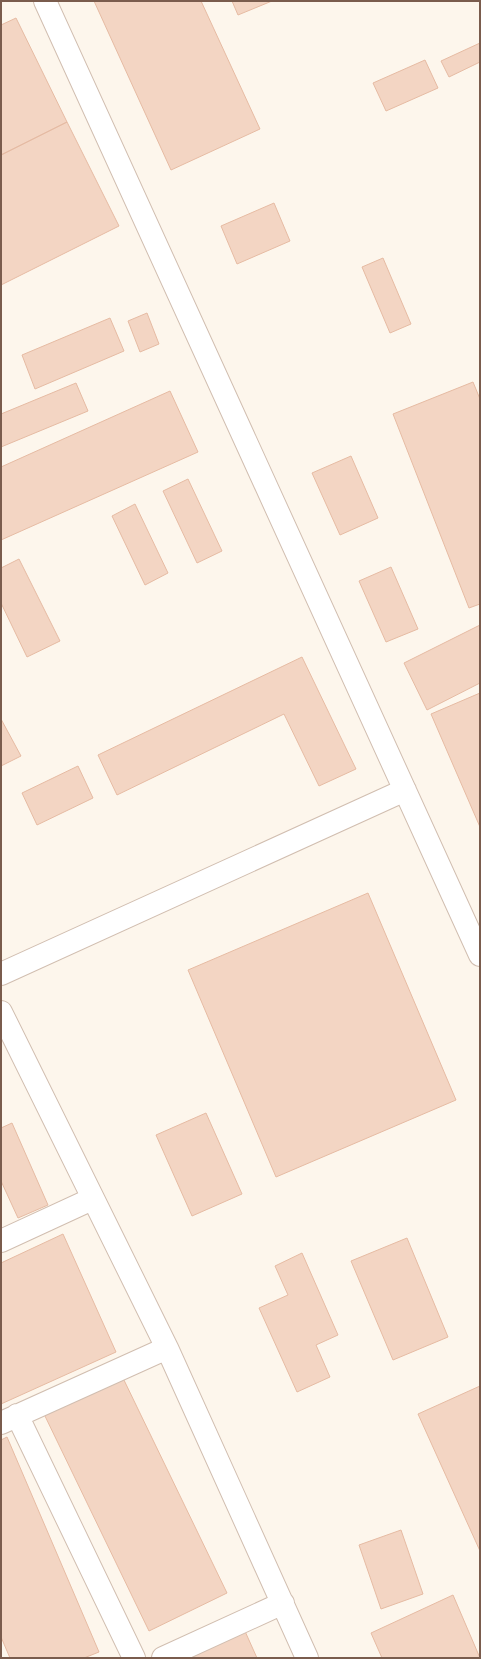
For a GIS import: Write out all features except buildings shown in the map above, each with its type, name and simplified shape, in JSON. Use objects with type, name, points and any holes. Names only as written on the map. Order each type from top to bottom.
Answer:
[{"type":"street","points":[[45,1],[480,955]]},
{"type":"street","points":[[1,974],[405,790]]},
{"type":"street","points":[[1,1012],[92,1199],[167,1348],[307,1658]]},
{"type":"street","points":[[1,1241],[92,1199]]},
{"type":"street","points":[[134,1658],[9,1419],[167,1348]]},
{"type":"street","points":[[163,1658],[283,1603]]}]
